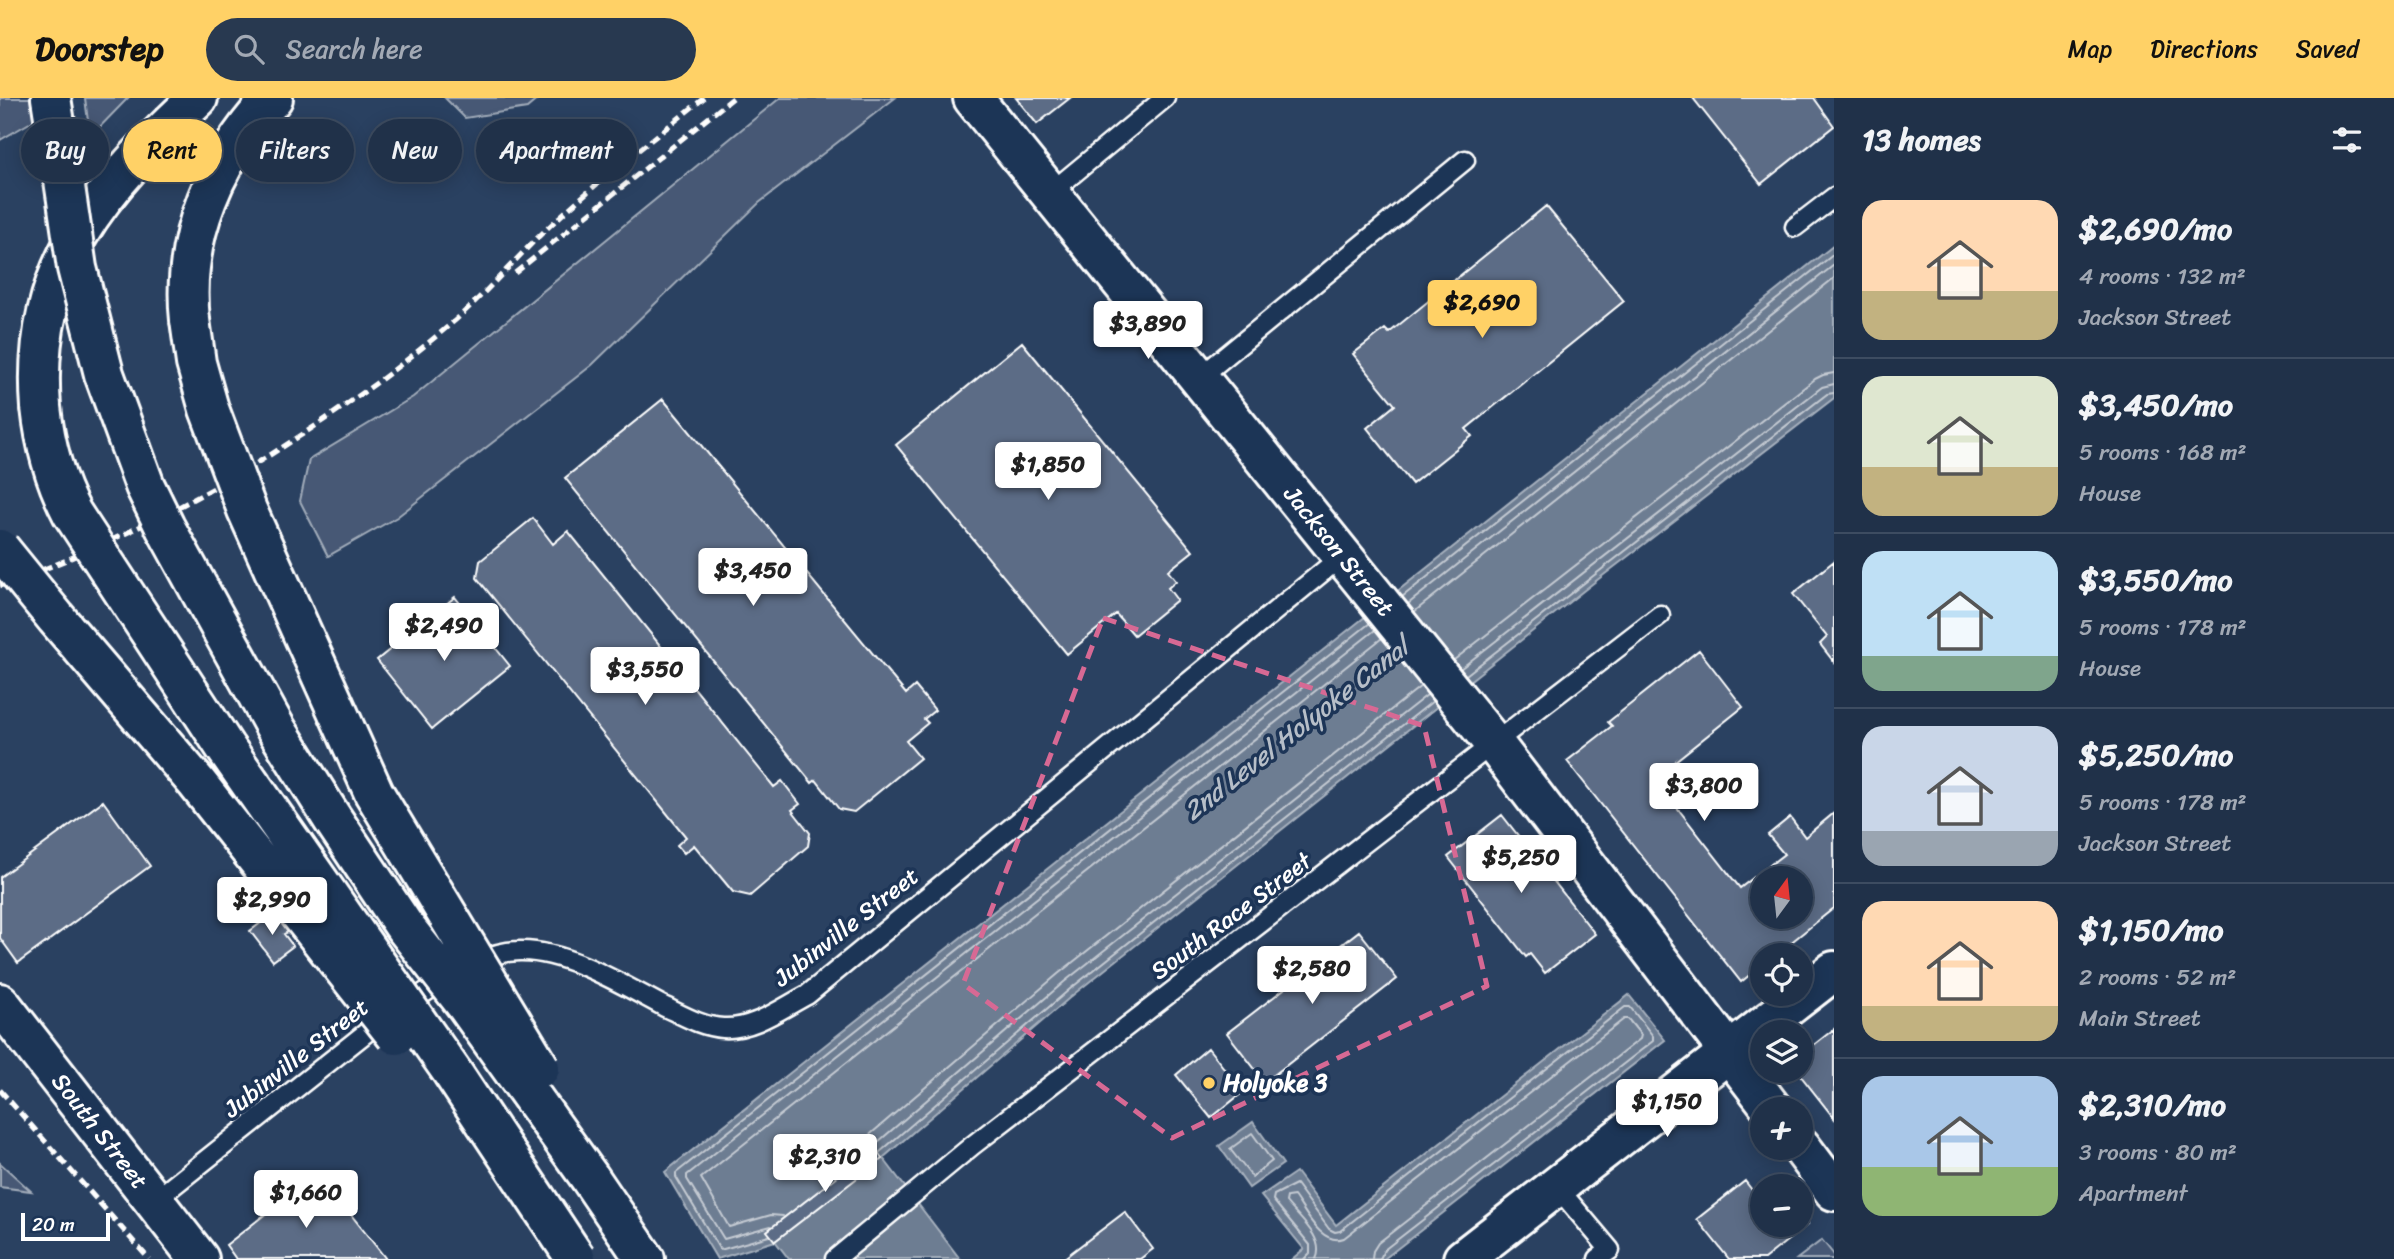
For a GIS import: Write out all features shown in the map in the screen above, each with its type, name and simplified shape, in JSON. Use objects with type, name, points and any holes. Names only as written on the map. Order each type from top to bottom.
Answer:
[{"type":"main road","points":[[51,98],[77,268],[104,374],[145,486],[164,527],[275,727],[331,818],[404,926],[466,1005],[645,1259]]},
{"type":"main road","points":[[198,98],[116,182],[88,216],[73,242],[53,289],[43,327],[38,380],[51,464],[72,513],[225,747],[452,1072],[576,1259]]},
{"type":"main road","points":[[273,98],[235,142],[211,188],[201,214],[189,269],[187,293],[196,363],[209,409],[247,510],[374,793],[549,1083],[590,1178]]},
{"type":"main road","name":"Jackson Street","points":[[973,98],[1495,744],[1764,1097]]},
{"type":"main road","points":[[0,549],[197,783],[294,904],[438,1089],[561,1259]]},
{"type":"main road","points":[[1464,1259],[1834,971]]},
{"type":"main road","name":"South Street","points":[[0,1003],[200,1259]]},
{"type":"main road","points":[[1811,1160],[1834,1191]]},
{"type":"lane","points":[[1050,193],[1165,98]]},
{"type":"lane","points":[[1199,378],[1465,160]]},
{"type":"lane","points":[[1795,228],[1834,197]]},
{"type":"lane","name":"Jubinville Street","points":[[154,1201],[367,1032],[442,980],[499,953],[522,950],[555,956],[589,969],[708,1026],[725,1028],[747,1025],[807,995],[1342,556]]},
{"type":"lane","name":"South Race Street","points":[[835,1259],[973,1145],[1660,615]]},
{"type":"lane","points":[[1556,1187],[1610,1250],[1598,1259]]},
{"type":"highlighted area","points":[[1103,618],[1424,726],[1487,986],[1172,1138],[963,984]]},
{"type":"shaded area","points":[[0,98],[35,98],[38,118],[21,119],[21,128],[0,140]]},
{"type":"shaded area","points":[[85,98],[128,98],[108,119],[88,119]]},
{"type":"shaded area","points":[[445,98],[539,98],[527,108],[465,118]]},
{"type":"shaded area","points":[[780,98],[895,98],[759,203],[592,365],[397,517],[328,556],[300,501],[309,460],[413,397]]},
{"type":"shaded area","points":[[0,1163],[31,1191],[0,1187]]},
{"type":"shaded area","points":[[1822,1240],[1834,1255],[1834,1259],[1797,1259]]},
{"type":"water","name":"2nd Level Holyoke Canal","points":[[1834,245],[1834,398],[1592,584],[1074,994],[883,1158],[960,1259],[789,1259],[775,1241],[717,1259],[665,1172]]},
{"type":"water","points":[[1629,995],[1665,1040],[1384,1259],[1292,1259],[1304,1249],[1261,1196],[1296,1172],[1336,1225]]},
{"type":"water","points":[[1253,1122],[1283,1164],[1249,1188],[1219,1146]]},
{"type":"building","points":[[1016,98],[1070,98],[1037,124]]},
{"type":"building","points":[[1693,98],[1814,98],[1834,126],[1761,184]]},
{"type":"building","points":[[1546,206],[1624,301],[1466,429],[1472,436],[1412,484],[1367,428],[1395,405],[1353,354],[1385,329],[1389,333]]},
{"type":"building","points":[[1022,342],[1193,551],[1168,571],[1176,581],[1168,588],[1177,600],[1134,635],[1116,614],[1067,654],[896,445]]},
{"type":"building","points":[[663,399],[906,694],[915,686],[935,710],[924,719],[928,723],[906,741],[920,758],[854,812],[839,809],[816,780],[812,783],[565,478]]},
{"type":"building","points":[[533,518],[553,544],[568,531],[774,787],[782,781],[800,804],[792,810],[810,833],[808,846],[750,896],[733,892],[694,845],[684,853],[677,845],[686,837],[477,578],[480,561]]},
{"type":"building","points":[[1834,561],[1834,662],[1820,644],[1827,637],[1793,594]]},
{"type":"building","points":[[455,597],[510,666],[432,729],[377,660]]},
{"type":"building","points":[[1699,650],[1743,707],[1654,778],[1740,888],[1750,880],[1750,929],[1808,929],[1790,943],[1750,943],[1750,975],[1741,982],[1567,761],[1612,726],[1608,722]]},
{"type":"building","points":[[103,801],[150,866],[18,963],[0,938],[0,877]]},
{"type":"building","points":[[1834,813],[1834,908],[1813,925],[1813,866],[1768,866],[1784,854],[1768,835],[1790,817],[1805,837]]},
{"type":"building","points":[[1502,815],[1595,934],[1545,973],[1530,954],[1526,957],[1448,857]]},
{"type":"building","points":[[274,913],[288,932],[284,934],[293,946],[273,961],[250,931]]},
{"type":"building","points":[[1359,931],[1397,979],[1265,1082],[1227,1033]]},
{"type":"building","points":[[1834,1029],[1834,1118],[1806,1083],[1813,1083],[1813,1046]]},
{"type":"building","name":"Holyoke 3","points":[[1208,1048],[1243,1092],[1211,1118],[1176,1075]]},
{"type":"building","points":[[875,1147],[882,1159],[775,1241],[767,1231]]},
{"type":"building","points":[[318,1173],[386,1259],[236,1259],[226,1245]]},
{"type":"building","points":[[1745,1181],[1750,1187],[1750,1237],[1792,1237],[1764,1259],[1729,1259],[1697,1219]]},
{"type":"building","points":[[1125,1212],[1153,1249],[1140,1259],[1063,1259]]},
{"type":"railway","points":[[0,586],[59,563],[174,509],[230,479],[338,411],[454,321],[571,207],[704,98]]},
{"type":"railway","points":[[515,273],[733,98]]},
{"type":"railway","points":[[0,1090],[149,1259]]},
{"type":"place","name":"Holyoke 3","points":[[1209,1083]]}]
